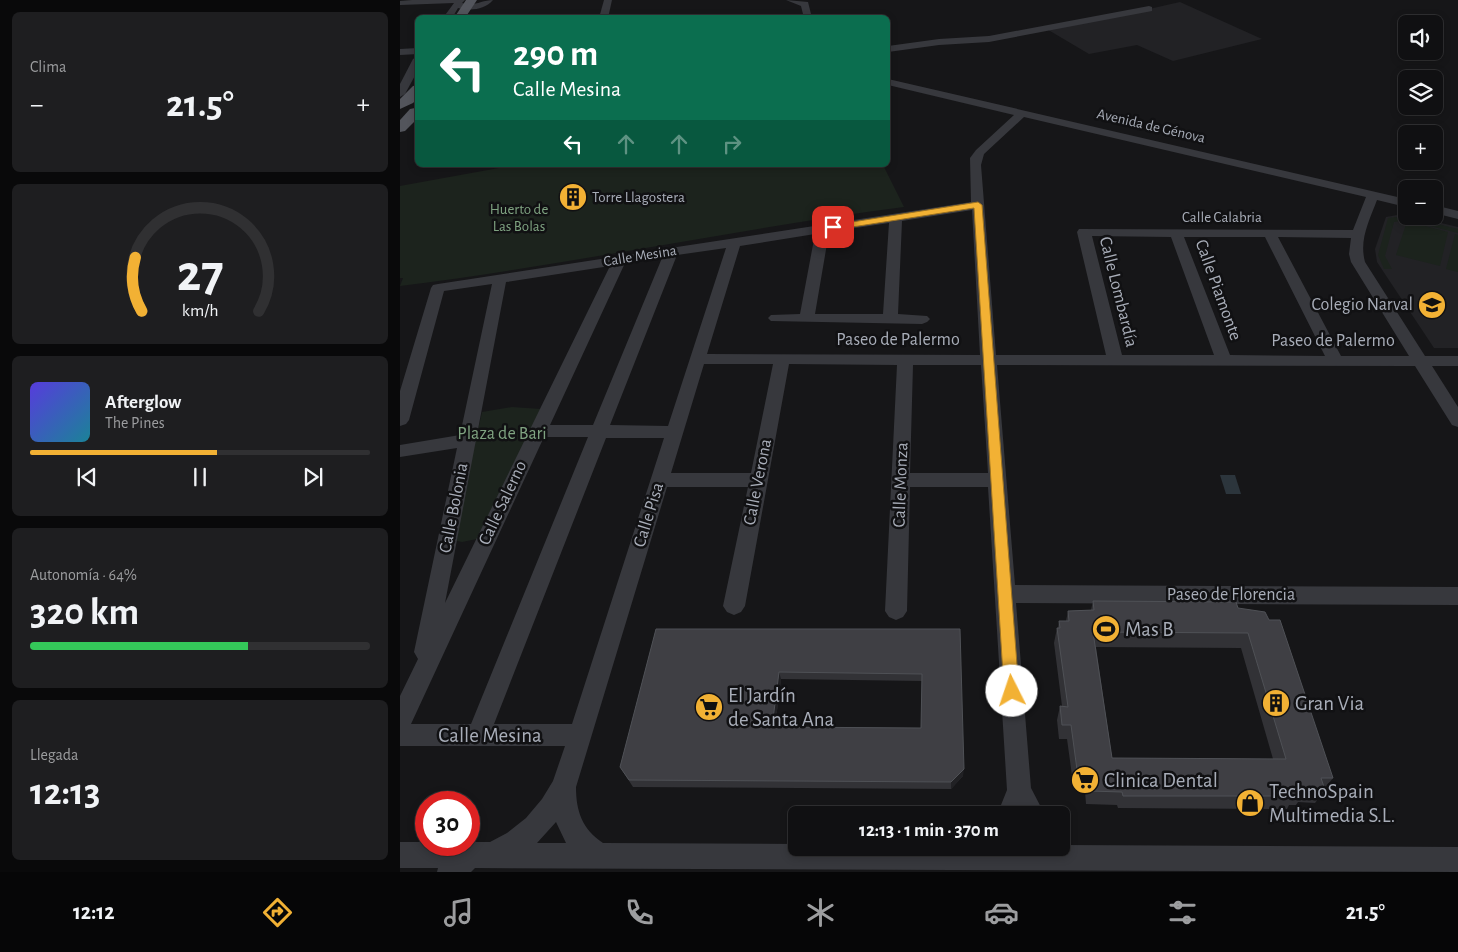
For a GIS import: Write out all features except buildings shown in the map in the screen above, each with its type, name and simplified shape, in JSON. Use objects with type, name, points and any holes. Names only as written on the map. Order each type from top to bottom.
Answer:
[{"type":"main road","points":[[460,15],[465,3]]},
{"type":"main road","points":[[400,105],[408,100],[415,91]]},
{"type":"main road","points":[[400,105],[415,109]]},
{"type":"main road","points":[[400,122],[415,111]]},
{"type":"street","points":[[402,4],[465,3],[489,0]]},
{"type":"street","points":[[604,15],[608,0]]},
{"type":"street","points":[[790,0],[804,3],[807,15]]},
{"type":"street","points":[[451,15],[465,3]]},
{"type":"street","points":[[465,3],[484,8],[480,15]]},
{"type":"street","points":[[890,49],[938,42],[989,39],[1149,9]]},
{"type":"street","points":[[400,52],[415,51]]},
{"type":"street","points":[[400,94],[415,65]]},
{"type":"street","name":"Avenida de Génova","points":[[890,82],[1398,201]]},
{"type":"street","points":[[1013,806],[1018,790],[976,158],[983,149],[1022,113]]},
{"type":"street","points":[[1373,195],[1355,248],[1358,262],[1458,422]]},
{"type":"street","name":"Calle Mesina","points":[[400,420],[438,288],[672,250],[978,205]]},
{"type":"street","points":[[1443,211],[1458,215]]},
{"type":"street","points":[[890,319],[896,217]]},
{"type":"street","points":[[807,318],[823,229]]},
{"type":"street","name":"Calle Calabria","points":[[1084,232],[1359,234]]},
{"type":"street","name":"Calle Lombardía","points":[[1084,232],[1115,360]]},
{"type":"street","name":"Calle Piamonte","points":[[1176,232],[1224,360]]},
{"type":"street","points":[[1269,233],[1336,361]]},
{"type":"street","name":"Calle Pisa","points":[[600,856],[586,848],[575,834],[563,802],[564,787],[734,242]]},
{"type":"street","points":[[478,735],[672,250]]},
{"type":"street","name":"Calle Salerno","points":[[400,721],[620,259]]},
{"type":"street","name":"Calle Bolonia","points":[[419,680],[500,278]]},
{"type":"street","points":[[776,318],[922,319]]},
{"type":"street","name":"Paseo de Palermo","points":[[698,359],[1458,361]]},
{"type":"street","name":"Calle Verona","points":[[734,606],[782,359]]},
{"type":"street","name":"Calle Monza","points":[[896,610],[905,360]]},
{"type":"street","points":[[538,431],[675,432]]},
{"type":"street","points":[[400,451],[468,440]]},
{"type":"street","points":[[660,480],[759,480]]},
{"type":"street","points":[[901,480],[997,480]]},
{"type":"street","name":"Paseo de Florencia","points":[[1005,594],[1458,596]]},
{"type":"street","name":"Calle Mesina","points":[[400,735],[580,735]]},
{"type":"street","name":"Calle Pisa","points":[[469,861],[505,850],[534,828],[548,814],[564,787]]},
{"type":"street","points":[[1018,790],[1027,806]]},
{"type":"street","points":[[400,856],[538,864],[600,856],[1458,860]]},
{"type":"shaded area","points":[[1180,2],[1262,39],[1173,61],[1137,45],[1089,54],[1045,28],[1149,9]]},
{"type":"shaded area","name":"Colegio Narval","points":[[1398,215],[1398,225],[1443,225],[1443,223],[1458,227],[1458,348],[1434,348],[1377,262],[1375,249],[1386,217]]},
{"type":"shaded area","points":[[1220,475],[1235,475],[1241,494],[1226,494]]},
{"type":"green space","name":"Huerto de Las Bolas","points":[[504,167],[884,167],[904,207],[526,268],[400,286],[403,278],[400,278],[400,186]]},
{"type":"green space","points":[[1398,217],[1398,221],[1394,222],[1385,256],[1392,269],[1384,269],[1378,255],[1388,218]]},
{"type":"green space","points":[[1406,225],[1422,225],[1448,232],[1440,266],[1396,255]]},
{"type":"green space","points":[[1426,225],[1442,225],[1458,229],[1458,233]]},
{"type":"green space","points":[[1455,234],[1458,235],[1458,272],[1446,269]]},
{"type":"green space","name":"Plaza de Bari","points":[[512,407],[541,409],[477,539],[462,542],[453,540],[482,412]]},
{"type":"place","name":"Torre Llagostera","points":[[573,197]]},
{"type":"place","name":"Colegio Narval","points":[[1432,305]]},
{"type":"place","name":"Mas B","points":[[1106,629]]},
{"type":"place","name":"Gran Via","points":[[1276,703]]},
{"type":"place","name":"El Jardín de Santa Ana","points":[[709,707]]},
{"type":"place","name":"Clinica Dental","points":[[1085,780]]},
{"type":"place","name":"TechnoSpain Multimedia S.L.","points":[[1250,803]]},
{"type":"route","points":[[833,227],[978,205],[1012,691]]}]
